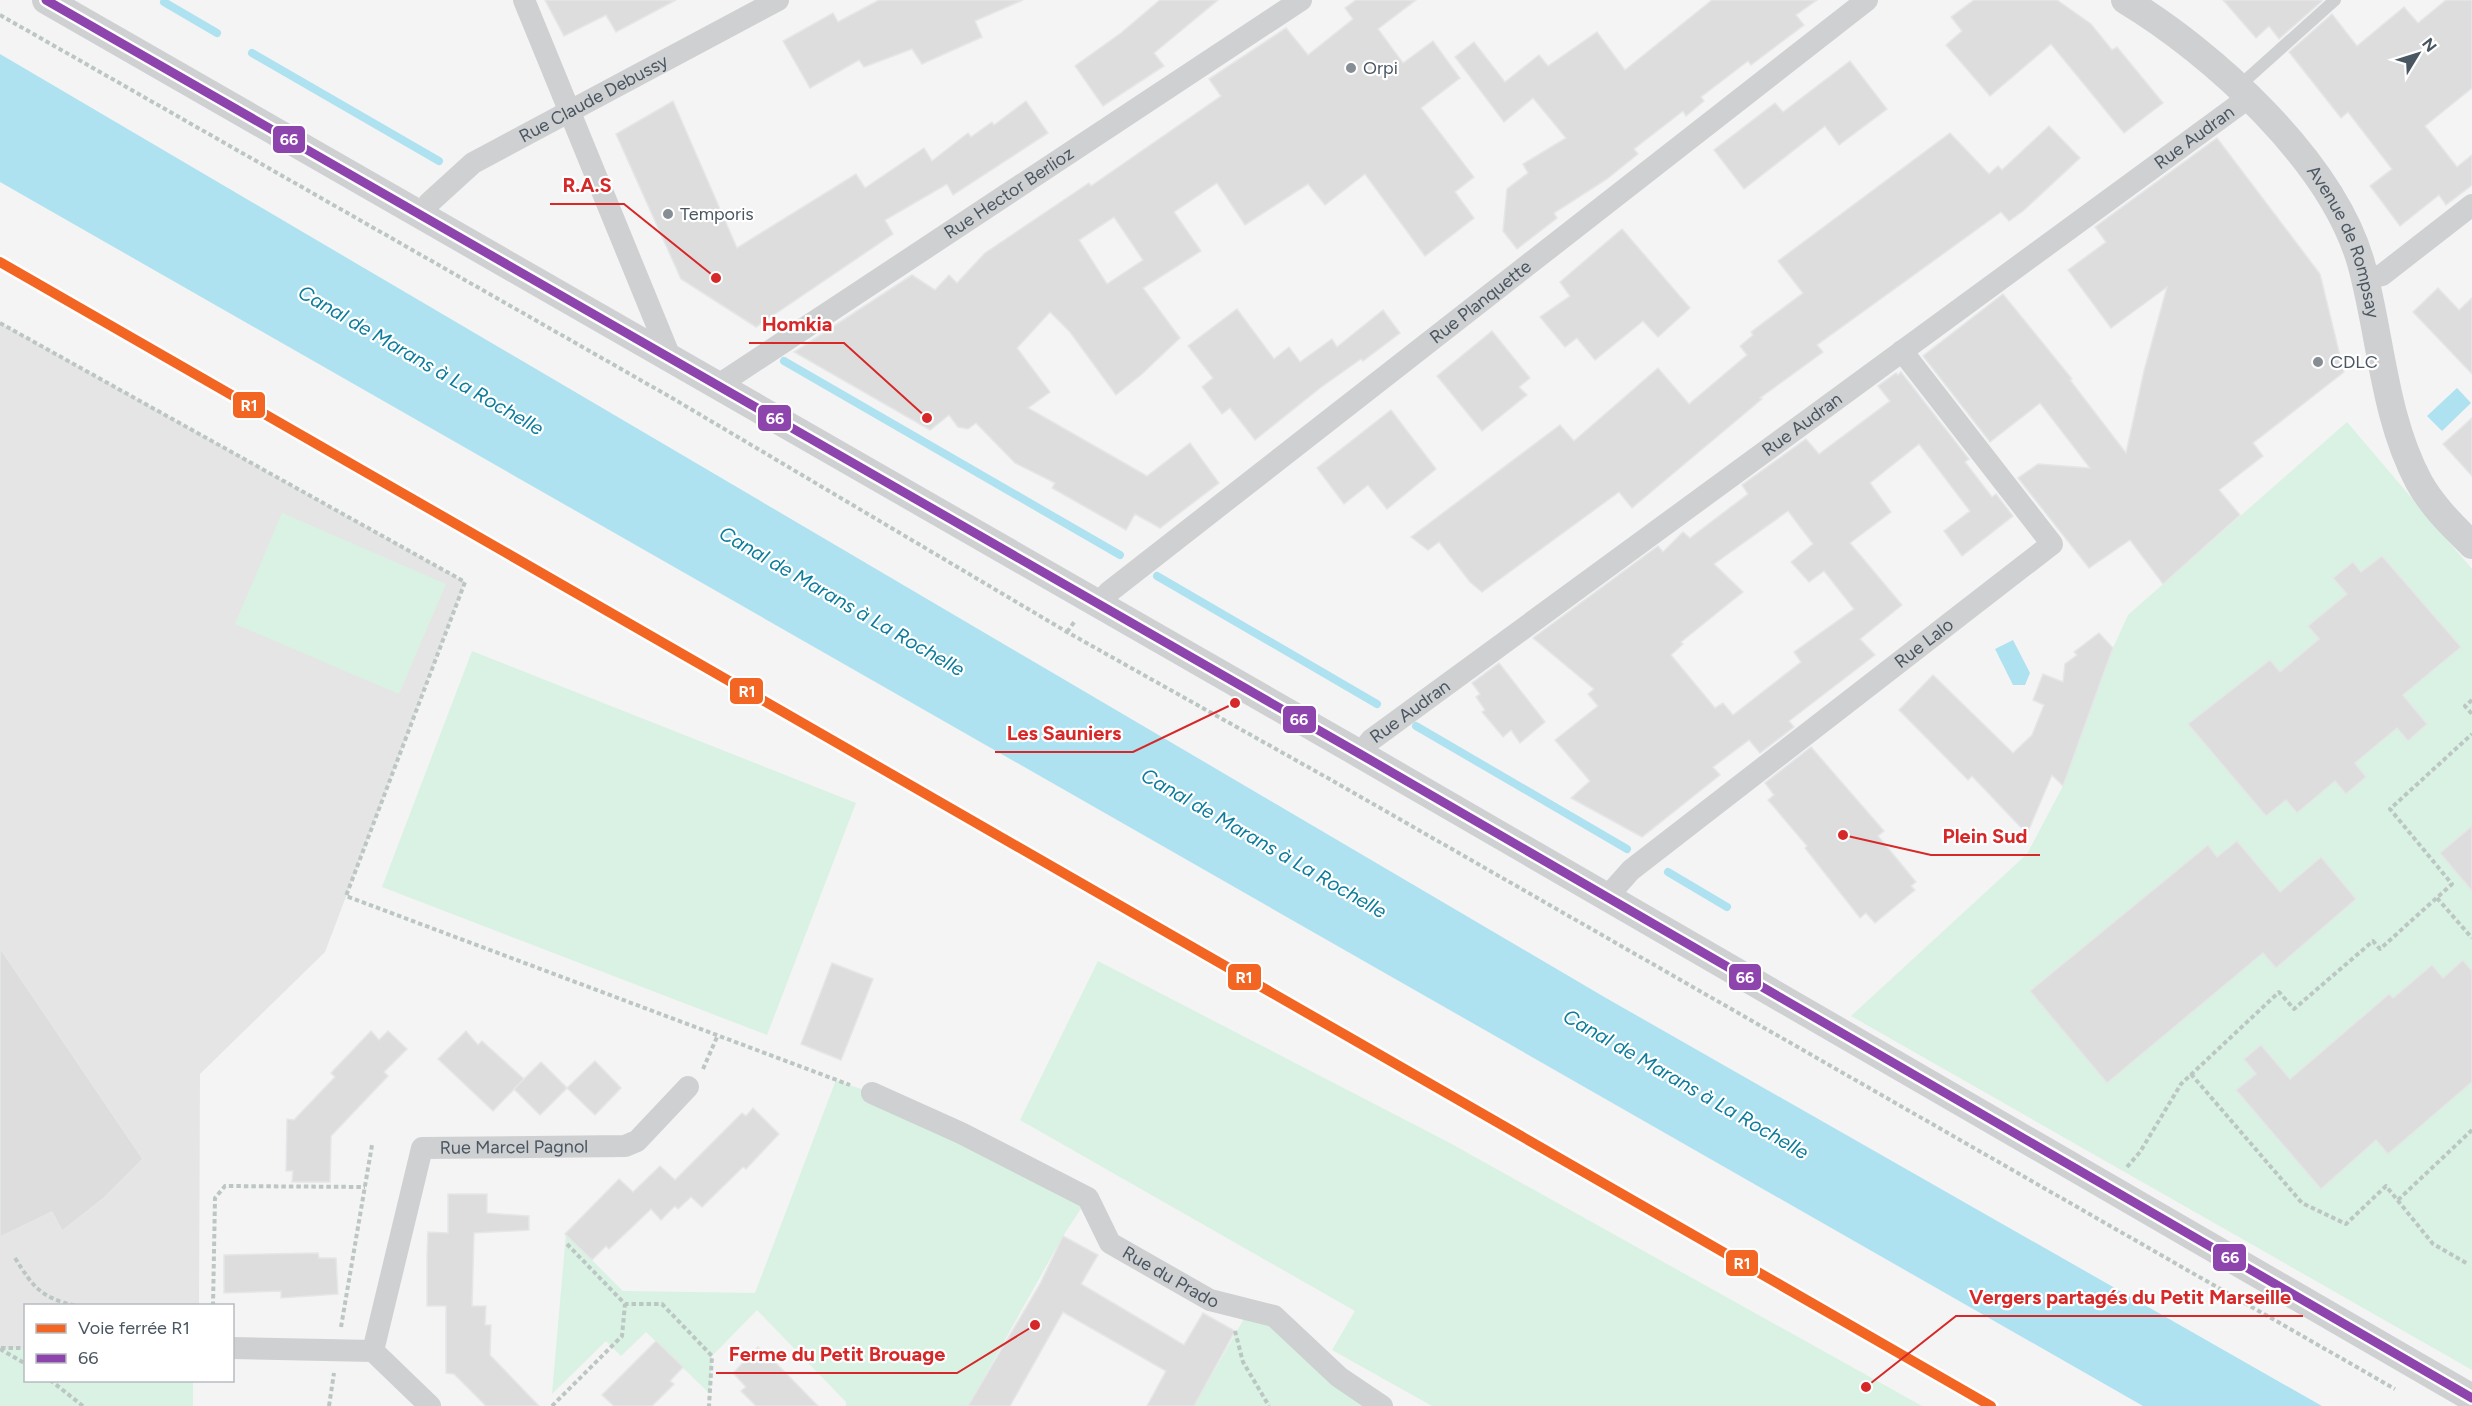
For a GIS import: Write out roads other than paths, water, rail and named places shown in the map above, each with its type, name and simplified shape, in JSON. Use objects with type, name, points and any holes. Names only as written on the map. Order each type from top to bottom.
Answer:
[{"type":"street","points":[[46,0],[1360,754],[2472,1398]]},
{"type":"street","points":[[524,0],[571,110],[670,357]]},
{"type":"street","name":"Rue Claude Debussy","points":[[422,215],[429,203],[473,163],[778,0]]},
{"type":"street","name":"Rue Hector Berlioz","points":[[717,386],[1301,0]]},
{"type":"street","name":"Rue Planquette","points":[[1097,605],[1109,592],[1867,0]]},
{"type":"street","name":"Avenue de Rompsay","points":[[2125,0],[2146,13],[2243,93],[2282,132],[2317,174],[2341,212],[2361,261],[2394,412],[2405,451],[2420,484],[2442,514],[2472,544]]},
{"type":"street","name":"Rue Audran","points":[[1360,754],[1371,740],[1902,351],[2243,93]]},
{"type":"street","points":[[2365,279],[2382,275],[2472,204]]},
{"type":"street","name":"Rue Lalo","points":[[1606,897],[1631,870],[2052,544],[1902,351]]},
{"type":"street","name":"Rue Marcel Pagnol","points":[[373,1351],[422,1148],[625,1146],[637,1141],[688,1087]]},
{"type":"street","name":"Rue du Prado","points":[[872,1093],[961,1133],[1088,1198],[1110,1243],[1210,1300],[1274,1317],[1339,1377],[1382,1406]]},
{"type":"street","points":[[234,1348],[373,1351],[430,1406]]},
{"type":"lane","points":[[2243,93],[2335,0]]},
{"type":"water","name":"Canal de Marans à La Rochelle","points":[[0,54],[1606,998],[2322,1406],[2143,1406],[0,182]]},
{"type":"water","points":[[2457,388],[2471,403],[2442,431],[2427,416]]},
{"type":"water","points":[[2013,640],[2030,673],[2025,685],[2013,685],[1995,649]]},
{"type":"waterway","points":[[164,2],[217,33]]},
{"type":"waterway","points":[[252,53],[439,161]]},
{"type":"waterway","points":[[784,361],[1120,555]]},
{"type":"waterway","points":[[1157,576],[1377,704]]},
{"type":"waterway","points":[[1416,726],[1627,849]]},
{"type":"waterway","points":[[1668,872],[1727,907]]},
{"type":"rail line","name":"R1","points":[[0,262],[1991,1406]]},
{"type":"place","name":"Orpi","points":[[1351,68]]},
{"type":"place","name":"Temporis","points":[[668,214]]},
{"type":"place","name":"R.A.S","points":[[716,278]]},
{"type":"place","name":"CDLC","points":[[2318,362]]},
{"type":"place","name":"Homkia","points":[[927,418]]},
{"type":"place","name":"Les Sauniers","points":[[1235,703]]},
{"type":"place","name":"Plein Sud","points":[[1843,835]]},
{"type":"place","name":"Ferme du Petit Brouage","points":[[1035,1325]]},
{"type":"place","name":"Vergers partagés du Petit Marseille","points":[[1866,1387]]}]
